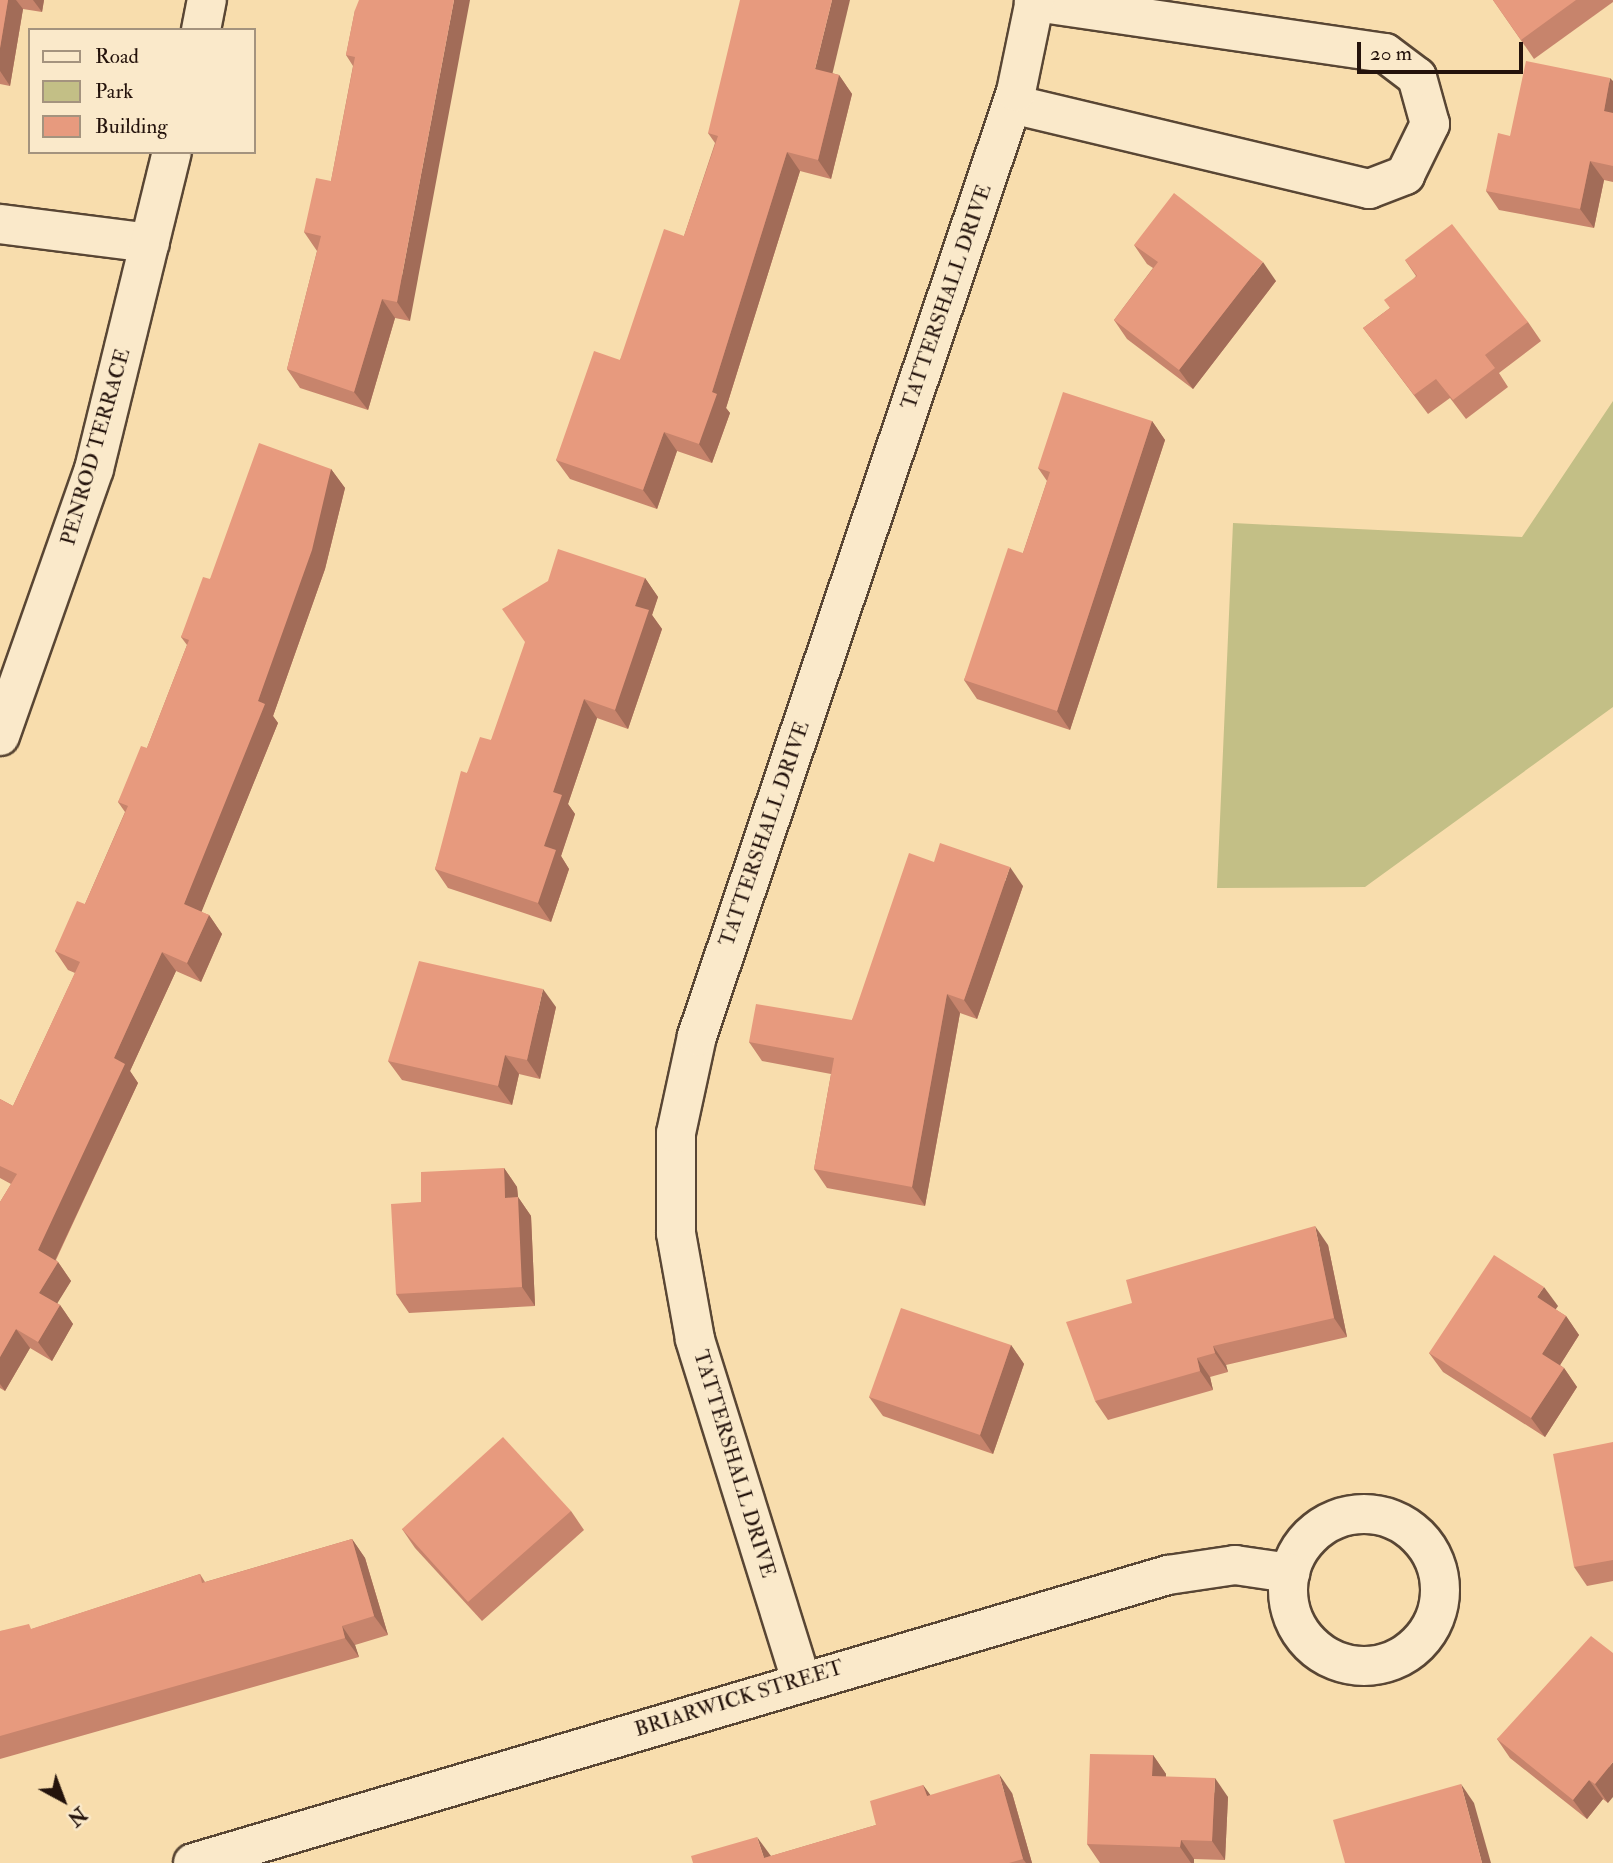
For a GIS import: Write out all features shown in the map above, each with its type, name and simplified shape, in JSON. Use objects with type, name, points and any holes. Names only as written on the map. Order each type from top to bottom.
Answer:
[{"type":"street","points":[[201,28],[207,0]]},
{"type":"street","points":[[1012,104],[1369,189],[1405,175],[1430,124],[1417,78],[1385,53],[1035,1]]},
{"type":"street","name":"TATTERSHALL DRIVE","points":[[801,1680],[695,1339],[676,1233],[676,1133],[697,1036],[1012,104],[1035,1]]},
{"type":"street","name":"PENROD TERRACE","points":[[0,736],[94,468],[172,154]]},
{"type":"street","points":[[0,224],[150,243]]},
{"type":"street","name":"BRIARWICK STREET","points":[[193,1863],[801,1680],[1168,1575],[1236,1565],[1290,1573]]},
{"type":"green space","points":[[1613,401],[1613,707],[1365,887],[1217,888],[1233,523],[1522,537]]},
{"type":"building","points":[[0,0],[8,0],[0,48]]},
{"type":"building","points":[[359,0],[454,0],[397,302],[382,299],[354,392],[287,369],[321,236],[304,232],[316,178],[331,181],[355,57],[346,55]]},
{"type":"building","points":[[740,0],[832,0],[815,69],[839,75],[818,160],[787,152],[712,392],[717,394],[699,444],[664,432],[643,490],[556,460],[594,351],[620,360],[664,229],[684,236],[718,136],[708,133]]},
{"type":"building","points":[[1493,0],[1576,0],[1521,40]]},
{"type":"building","points":[[1526,61],[1610,78],[1604,111],[1613,113],[1613,166],[1590,161],[1580,209],[1486,191],[1498,133],[1510,136]]},
{"type":"building","points":[[1174,193],[1263,262],[1179,370],[1114,320],[1158,262],[1134,245]]},
{"type":"building","points":[[1452,224],[1528,322],[1485,355],[1495,368],[1453,400],[1436,379],[1414,395],[1363,328],[1390,308],[1384,300],[1417,276],[1405,260]]},
{"type":"building","points":[[1063,392],[1152,421],[1057,711],[964,680],[1008,548],[1023,553],[1050,472],[1038,468]]},
{"type":"building","points":[[259,443],[331,469],[312,550],[258,701],[265,704],[184,904],[209,915],[187,963],[162,952],[114,1058],[125,1064],[38,1250],[58,1262],[39,1293],[60,1305],[38,1342],[16,1329],[0,1357],[0,1202],[17,1174],[0,1166],[0,1099],[13,1106],[80,962],[55,951],[77,901],[85,904],[128,806],[118,802],[141,746],[147,748],[189,640],[181,637],[203,577],[210,579]]},
{"type":"building","points":[[558,549],[645,578],[635,606],[649,610],[615,710],[584,699],[553,792],[562,795],[544,846],[556,850],[538,903],[435,869],[461,771],[467,773],[480,737],[491,740],[525,642],[502,609],[548,581]]},
{"type":"building","points":[[940,843],[1010,867],[964,1000],[947,994],[912,1187],[814,1169],[834,1058],[749,1042],[756,1004],[852,1020],[909,853],[934,862]]},
{"type":"building","points":[[419,961],[543,989],[527,1060],[505,1055],[498,1086],[388,1061]]},
{"type":"building","points":[[504,1168],[505,1198],[518,1197],[522,1287],[396,1294],[391,1204],[421,1202],[421,1172]]},
{"type":"building","points":[[1315,1226],[1334,1318],[1213,1346],[1215,1353],[1197,1358],[1200,1371],[1095,1401],[1066,1322],[1132,1303],[1126,1280]]},
{"type":"building","points":[[1494,1255],[1544,1287],[1537,1297],[1566,1316],[1542,1354],[1564,1368],[1531,1418],[1429,1353]]},
{"type":"building","points":[[901,1308],[1011,1345],[980,1435],[869,1397]]},
{"type":"building","points":[[503,1437],[571,1511],[468,1602],[402,1529]]},
{"type":"building","points":[[1613,1442],[1613,1560],[1574,1567],[1553,1454]]},
{"type":"building","points":[[352,1539],[374,1616],[342,1626],[345,1638],[0,1736],[0,1631],[29,1624],[31,1629],[200,1574],[202,1583]]},
{"type":"building","points":[[1591,1636],[1613,1653],[1613,1762],[1595,1784],[1589,1780],[1573,1800],[1497,1739]]},
{"type":"building","points":[[1090,1754],[1153,1755],[1152,1776],[1215,1778],[1212,1841],[1181,1840],[1180,1847],[1087,1844]]},
{"type":"building","points":[[999,1774],[1023,1859],[1009,1863],[693,1863],[691,1856],[757,1837],[764,1858],[876,1825],[870,1801],[923,1785],[927,1796]]},
{"type":"building","points":[[1461,1784],[1482,1863],[1345,1863],[1333,1820]]}]
